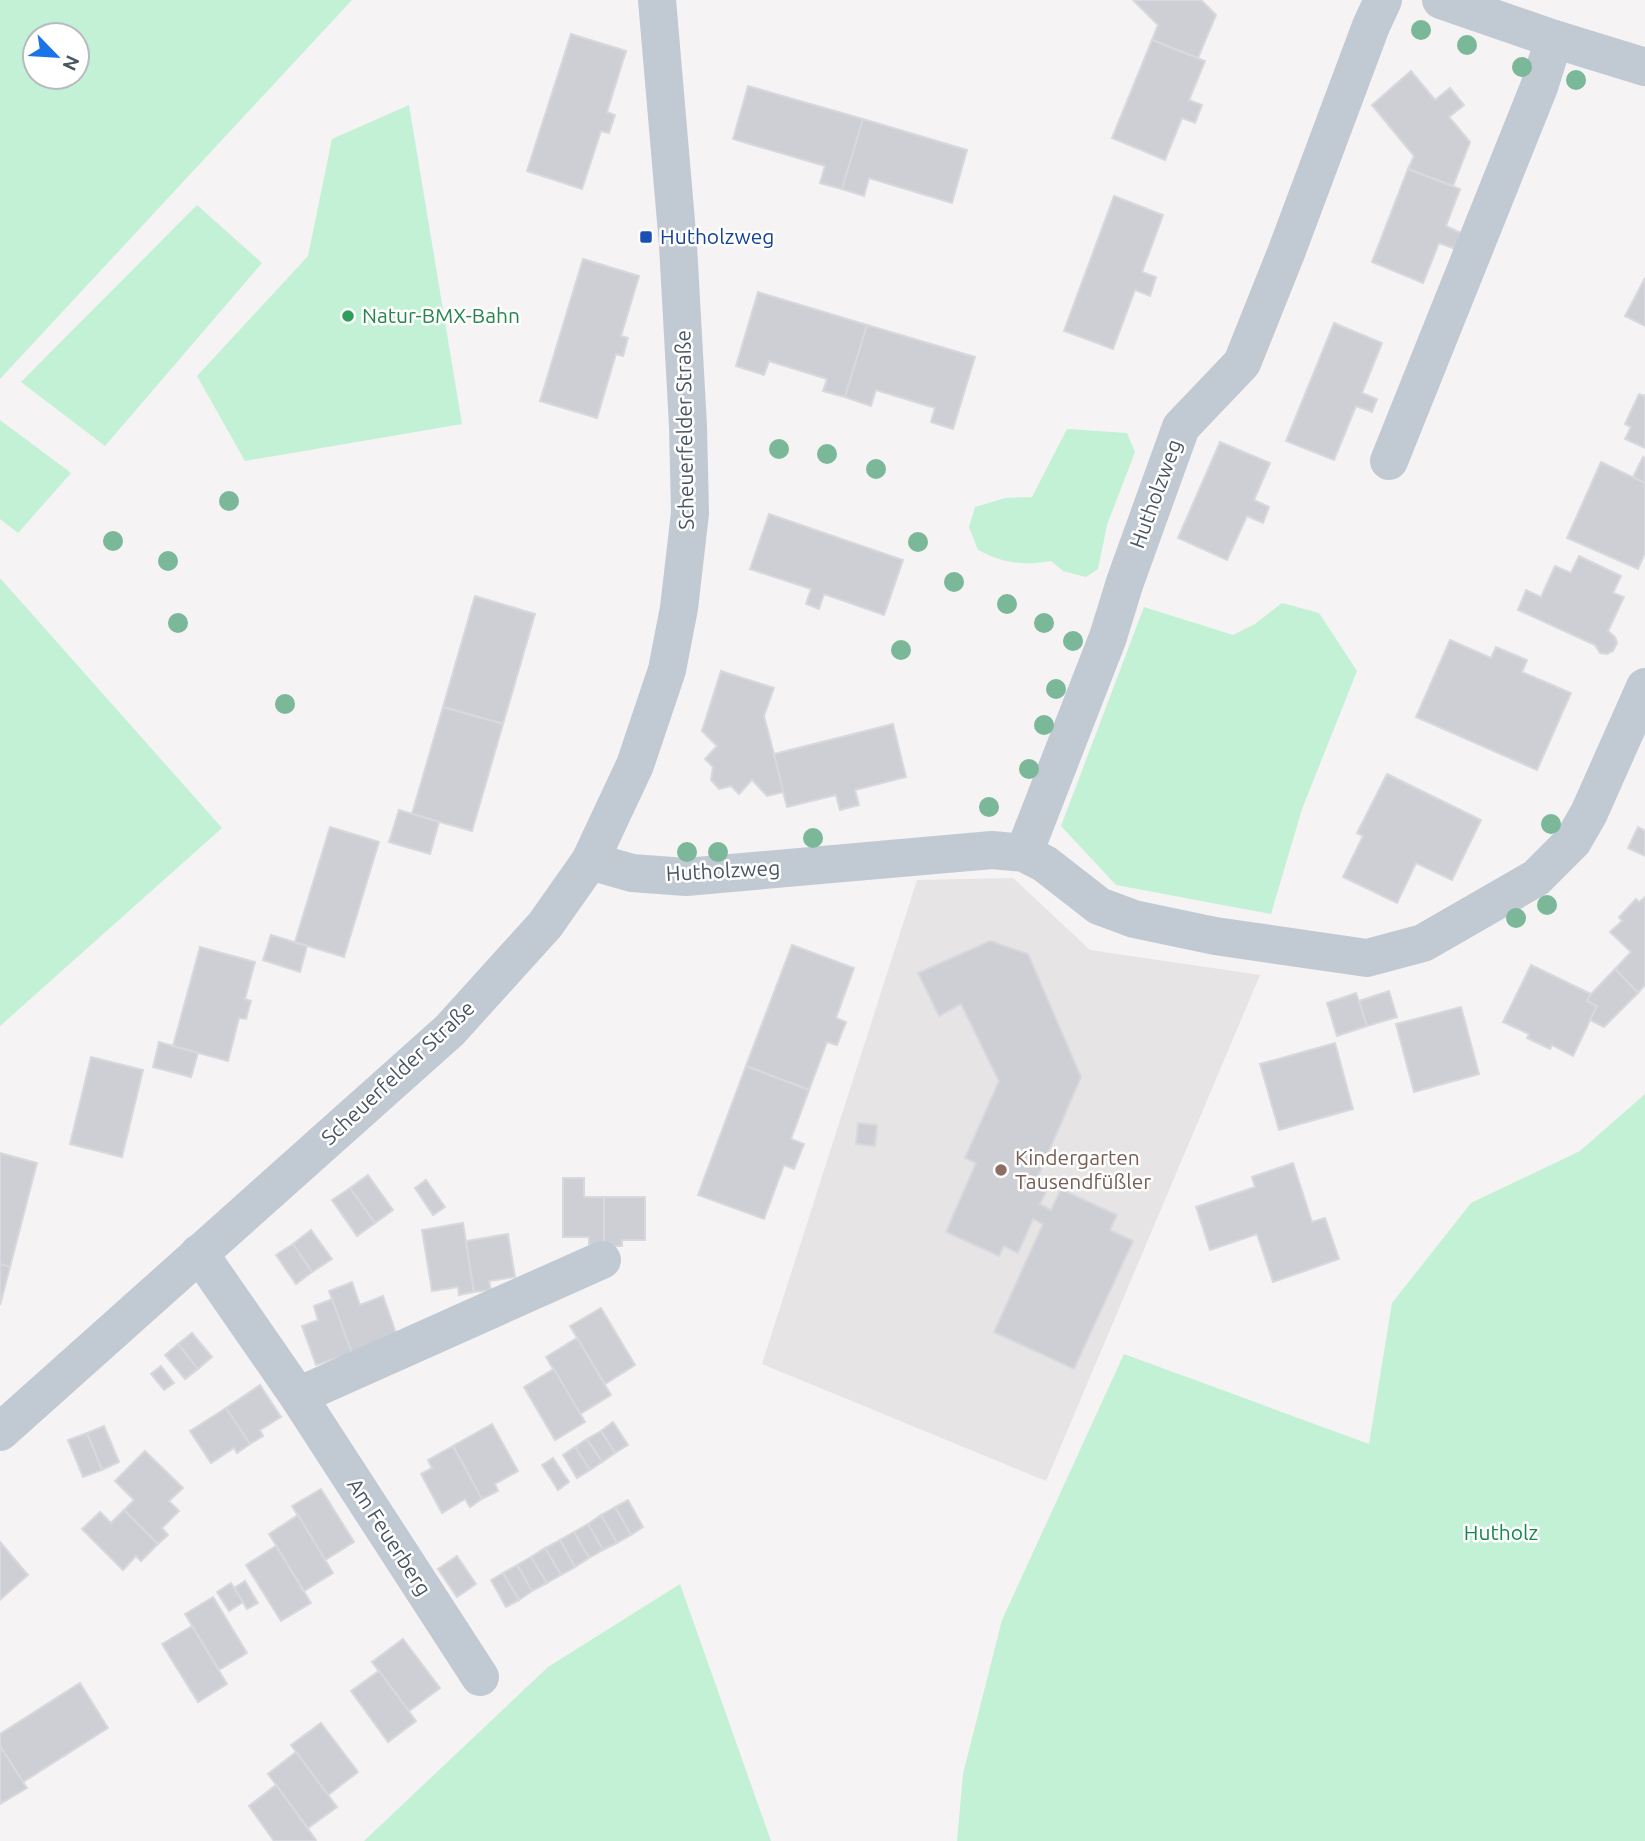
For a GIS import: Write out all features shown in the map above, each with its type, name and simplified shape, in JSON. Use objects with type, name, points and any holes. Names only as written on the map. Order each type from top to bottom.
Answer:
[{"type":"street","name":"Scheuerfelder Straße","points":[[0,1432],[450,1030],[545,925],[590,861],[635,765],[667,670],[679,608],[690,513],[678,245],[657,0]]},
{"type":"street","name":"Hutholzweg","points":[[1024,853],[1108,637],[1181,427],[1242,363],[1383,0]]},
{"type":"street","points":[[1441,0],[1554,39],[1645,66]]},
{"type":"street","points":[[1389,461],[1539,88],[1554,39]]},
{"type":"street","name":"Hutholzweg","points":[[590,861],[632,873],[686,877],[992,850],[1024,853],[1045,864],[1099,906],[1134,919],[1215,936],[1367,958],[1423,943],[1536,878],[1573,841],[1589,813],[1645,687]]},
{"type":"street","name":"Am Feuerberg","points":[[199,1253],[298,1396],[480,1677]]},
{"type":"street","points":[[298,1396],[602,1260]]},
{"type":"shaded area","name":"Kindergarten Tausendfüßler","points":[[1013,878],[1090,950],[1260,975],[1046,1481],[762,1364],[917,880]]},
{"type":"green space","points":[[0,0],[352,0],[0,379]]},
{"type":"green space","name":"Natur-BMX-Bahn","points":[[409,105],[462,424],[245,461],[197,376],[308,256],[332,139]]},
{"type":"green space","points":[[197,205],[262,263],[105,446],[21,382]]},
{"type":"green space","points":[[0,420],[71,473],[18,533],[0,519]]},
{"type":"green space","points":[[1067,429],[1127,433],[1135,452],[1107,525],[1098,569],[1086,577],[1063,571],[1051,561],[1013,562],[978,550],[969,527],[975,507],[1005,498],[1032,497]]},
{"type":"green space","points":[[0,578],[222,828],[0,1026]]},
{"type":"green space","points":[[1282,603],[1319,613],[1357,671],[1302,809],[1271,914],[1116,885],[1061,826],[1144,607],[1233,635],[1255,624]]},
{"type":"green space","name":"Hutholz","points":[[1645,1094],[1645,1841],[957,1841],[963,1774],[1002,1620],[1124,1354],[1369,1444],[1392,1303],[1471,1203],[1580,1151]]},
{"type":"green space","points":[[680,1584],[771,1841],[364,1841],[548,1667]]},
{"type":"building","points":[[1133,0],[1201,0],[1216,15],[1198,58],[1152,40],[1158,25]]},
{"type":"building","points":[[571,34],[626,51],[607,112],[615,115],[609,133],[601,131],[582,189],[527,171]]},
{"type":"building","points":[[1152,40],[1205,61],[1189,100],[1202,105],[1195,123],[1182,118],[1165,160],[1112,138]]},
{"type":"building","points":[[1411,71],[1435,100],[1450,88],[1464,105],[1449,117],[1470,142],[1453,186],[1408,169],[1414,156],[1372,105]]},
{"type":"building","points":[[748,86],[863,119],[842,189],[820,183],[825,166],[733,139]]},
{"type":"building","points":[[863,119],[967,150],[952,203],[869,178],[864,196],[842,189]]},
{"type":"building","points":[[1408,169],[1460,189],[1446,226],[1461,233],[1455,249],[1439,243],[1423,283],[1372,262]]},
{"type":"building","points":[[1114,196],[1163,215],[1142,272],[1156,277],[1150,296],[1135,290],[1113,349],[1064,331]]},
{"type":"building","points":[[583,259],[639,276],[621,336],[628,338],[623,356],[616,354],[597,418],[540,401]]},
{"type":"building","points":[[1645,278],[1645,326],[1625,316]]},
{"type":"building","points":[[758,292],[867,325],[845,397],[823,391],[827,379],[769,361],[764,375],[736,366]]},
{"type":"building","points":[[1334,323],[1382,343],[1362,393],[1377,399],[1372,412],[1356,406],[1334,460],[1286,441]]},
{"type":"building","points":[[867,325],[975,357],[953,429],[931,422],[935,408],[876,390],[871,406],[845,397]]},
{"type":"building","points":[[1639,394],[1645,395],[1645,448],[1625,439],[1631,427],[1625,424]]},
{"type":"building","points":[[1220,442],[1270,463],[1254,500],[1269,507],[1263,523],[1247,516],[1227,560],[1178,538]]},
{"type":"building","points":[[1643,457],[1645,458],[1645,483],[1633,477]]},
{"type":"building","points":[[1601,462],[1645,483],[1645,553],[1638,569],[1567,538]]},
{"type":"building","points":[[769,514],[903,560],[884,615],[824,594],[819,609],[806,604],[811,589],[750,569]]},
{"type":"building","points":[[1579,556],[1621,576],[1613,593],[1624,597],[1608,631],[1617,643],[1613,651],[1607,654],[1600,653],[1595,645],[1518,610],[1526,590],[1541,597],[1555,566],[1571,573]]},
{"type":"building","points":[[475,596],[535,614],[503,724],[443,707]]},
{"type":"building","points":[[1450,640],[1491,658],[1496,647],[1527,660],[1522,672],[1571,693],[1537,770],[1416,717]]},
{"type":"building","points":[[721,671],[774,688],[764,716],[784,792],[767,796],[752,780],[739,794],[731,786],[719,789],[711,780],[713,767],[705,759],[717,746],[702,731]]},
{"type":"building","points":[[443,707],[503,724],[472,831],[412,814]]},
{"type":"building","points":[[893,724],[906,777],[855,790],[859,805],[840,810],[836,795],[787,807],[774,754]]},
{"type":"building","points":[[1387,774],[1481,820],[1452,880],[1416,863],[1397,903],[1343,877],[1363,836],[1357,833]]},
{"type":"building","points":[[399,810],[439,822],[430,854],[389,842]]},
{"type":"building","points":[[330,827],[379,842],[344,957],[295,942]]},
{"type":"building","points":[[1638,827],[1645,831],[1645,856],[1628,848]]},
{"type":"building","points":[[1645,897],[1645,985],[1638,993],[1615,969],[1631,952],[1610,932],[1622,921],[1619,917],[1636,899],[1639,902]]},
{"type":"building","points":[[271,935],[307,946],[300,972],[263,960]]},
{"type":"building","points":[[990,941],[1028,954],[1081,1077],[1037,1179],[1050,1184],[1040,1204],[1051,1210],[1061,1189],[1117,1215],[1110,1230],[1133,1241],[1074,1369],[994,1332],[1043,1224],[1033,1219],[1018,1253],[1004,1246],[999,1256],[946,1232],[976,1163],[965,1158],[999,1081],[961,1004],[939,1016],[918,973]]},
{"type":"building","points":[[792,945],[854,968],[836,1018],[846,1022],[837,1045],[827,1042],[809,1090],[746,1066]]},
{"type":"building","points":[[200,947],[255,962],[245,999],[251,1001],[246,1019],[239,1018],[228,1061],[173,1046]]},
{"type":"building","points":[[1531,965],[1591,994],[1587,1001],[1597,1006],[1573,1056],[1552,1045],[1550,1049],[1527,1038],[1529,1034],[1503,1022]]},
{"type":"building","points":[[1615,969],[1638,993],[1604,1027],[1590,1020],[1597,1006],[1587,1001]]},
{"type":"building","points":[[1389,991],[1397,1017],[1367,1026],[1359,1001]]},
{"type":"building","points":[[1356,993],[1367,1026],[1337,1036],[1327,1003]]},
{"type":"building","points":[[1461,1007],[1479,1074],[1414,1092],[1396,1024]]},
{"type":"building","points":[[159,1042],[198,1053],[191,1077],[153,1067]]},
{"type":"building","points":[[1335,1043],[1353,1109],[1279,1130],[1260,1064]]},
{"type":"building","points":[[91,1057],[143,1070],[122,1157],[70,1144]]},
{"type":"building","points":[[746,1066],[809,1090],[791,1139],[804,1144],[794,1169],[784,1165],[764,1219],[698,1195]]},
{"type":"building","points":[[858,1123],[877,1125],[875,1146],[856,1144]]},
{"type":"building","points":[[0,1153],[37,1163],[10,1267],[0,1264]]},
{"type":"building","points":[[1293,1163],[1312,1222],[1325,1218],[1339,1259],[1273,1282],[1257,1234],[1210,1250],[1196,1207],[1255,1187],[1252,1177]]},
{"type":"building","points":[[368,1175],[393,1210],[375,1223],[350,1188]]},
{"type":"building","points":[[563,1178],[584,1178],[584,1197],[604,1197],[604,1246],[589,1246],[589,1237],[563,1237]]},
{"type":"building","points":[[426,1180],[445,1207],[433,1215],[415,1188]]},
{"type":"building","points":[[350,1188],[375,1223],[357,1236],[332,1200]]},
{"type":"building","points":[[604,1197],[645,1197],[645,1240],[622,1240],[622,1246],[604,1246]]},
{"type":"building","points":[[463,1223],[474,1292],[459,1295],[458,1287],[432,1291],[422,1230]]},
{"type":"building","points":[[311,1230],[332,1259],[312,1272],[293,1244]]},
{"type":"building","points":[[508,1234],[515,1277],[489,1281],[491,1290],[474,1292],[466,1241]]},
{"type":"building","points":[[293,1244],[312,1272],[296,1284],[276,1255]]},
{"type":"building","points":[[0,1264],[10,1267],[0,1305]]},
{"type":"building","points":[[352,1282],[360,1305],[383,1296],[396,1333],[353,1356],[329,1291]]},
{"type":"building","points":[[332,1299],[353,1356],[316,1365],[302,1326],[318,1320],[314,1306]]},
{"type":"building","points":[[601,1308],[635,1365],[605,1384],[570,1326]]},
{"type":"building","points":[[192,1333],[212,1357],[198,1369],[178,1344]]},
{"type":"building","points":[[577,1338],[611,1395],[580,1414],[546,1357]]},
{"type":"building","points":[[178,1344],[198,1369],[185,1379],[165,1355]]},
{"type":"building","points":[[161,1366],[174,1383],[164,1390],[151,1374]]},
{"type":"building","points":[[554,1369],[585,1422],[555,1440],[524,1387]]},
{"type":"building","points":[[260,1385],[281,1417],[260,1430],[263,1436],[250,1444],[226,1408]]},
{"type":"building","points":[[226,1408],[250,1444],[237,1453],[234,1448],[211,1463],[190,1431]]},
{"type":"building","points":[[613,1422],[628,1445],[615,1453],[601,1431]]},
{"type":"building","points":[[492,1424],[518,1471],[495,1484],[498,1491],[482,1499],[453,1446]]},
{"type":"building","points":[[104,1426],[119,1462],[102,1470],[87,1433]]},
{"type":"building","points":[[601,1431],[615,1453],[602,1462],[587,1439]]},
{"type":"building","points":[[87,1433],[102,1470],[83,1477],[68,1440]]},
{"type":"building","points":[[587,1439],[602,1462],[590,1470],[575,1447]]},
{"type":"building","points":[[453,1446],[482,1499],[470,1507],[465,1499],[442,1513],[421,1474],[432,1468],[428,1460]]},
{"type":"building","points":[[575,1447],[590,1470],[577,1478],[563,1455]]},
{"type":"building","points":[[145,1451],[183,1488],[169,1501],[179,1511],[162,1528],[168,1535],[158,1544],[124,1510],[134,1500],[115,1481]]},
{"type":"building","points":[[553,1458],[569,1482],[558,1490],[542,1465]]},
{"type":"building","points":[[321,1489],[354,1542],[325,1560],[292,1506]]},
{"type":"building","points":[[628,1500],[643,1527],[631,1535],[615,1507]]},
{"type":"building","points":[[615,1507],[631,1535],[617,1543],[601,1515]]},
{"type":"building","points":[[124,1510],[158,1544],[141,1561],[136,1556],[123,1570],[82,1529],[100,1512],[111,1523]]},
{"type":"building","points":[[298,1515],[333,1573],[304,1591],[269,1534]]},
{"type":"building","points":[[601,1515],[617,1543],[603,1550],[588,1524]]},
{"type":"building","points":[[588,1524],[603,1550],[589,1558],[574,1532]]},
{"type":"building","points":[[574,1532],[589,1558],[575,1567],[560,1540]]},
{"type":"building","points":[[560,1540],[575,1567],[561,1575],[545,1548]]},
{"type":"building","points":[[0,1542],[28,1575],[0,1600]]},
{"type":"building","points":[[276,1546],[311,1603],[281,1621],[246,1565]]},
{"type":"building","points":[[545,1548],[561,1575],[547,1583],[531,1557]]},
{"type":"building","points":[[457,1556],[476,1584],[457,1597],[438,1569]]},
{"type":"building","points":[[531,1557],[547,1583],[532,1591],[517,1565]]},
{"type":"building","points":[[517,1565],[532,1591],[519,1600],[503,1573]]},
{"type":"building","points":[[503,1573],[519,1600],[506,1607],[491,1580]]},
{"type":"building","points":[[245,1581],[258,1603],[247,1609],[234,1588]]},
{"type":"building","points":[[231,1583],[243,1602],[229,1611],[217,1592]]},
{"type":"building","points":[[213,1597],[247,1653],[219,1670],[185,1614]]},
{"type":"building","points":[[192,1626],[227,1684],[198,1702],[162,1644]]},
{"type":"building","points":[[403,1639],[440,1688],[409,1711],[372,1662]]},
{"type":"building","points":[[379,1671],[416,1721],[388,1742],[351,1691]]},
{"type":"building","points":[[80,1683],[108,1728],[23,1782],[0,1746],[0,1734]]},
{"type":"building","points":[[321,1723],[358,1772],[328,1795],[291,1745]]},
{"type":"building","points":[[0,1746],[27,1788],[0,1804]]},
{"type":"building","points":[[296,1752],[337,1807],[308,1828],[268,1774]]},
{"type":"building","points":[[276,1785],[315,1841],[274,1841],[249,1806]]},
{"type":"place","name":"Hutholzweg","points":[[646,237]]},
{"type":"place","name":"Natur-BMX-Bahn","points":[[348,316]]},
{"type":"place","name":"Kindergarten Tausendfüßler","points":[[1001,1170]]}]
